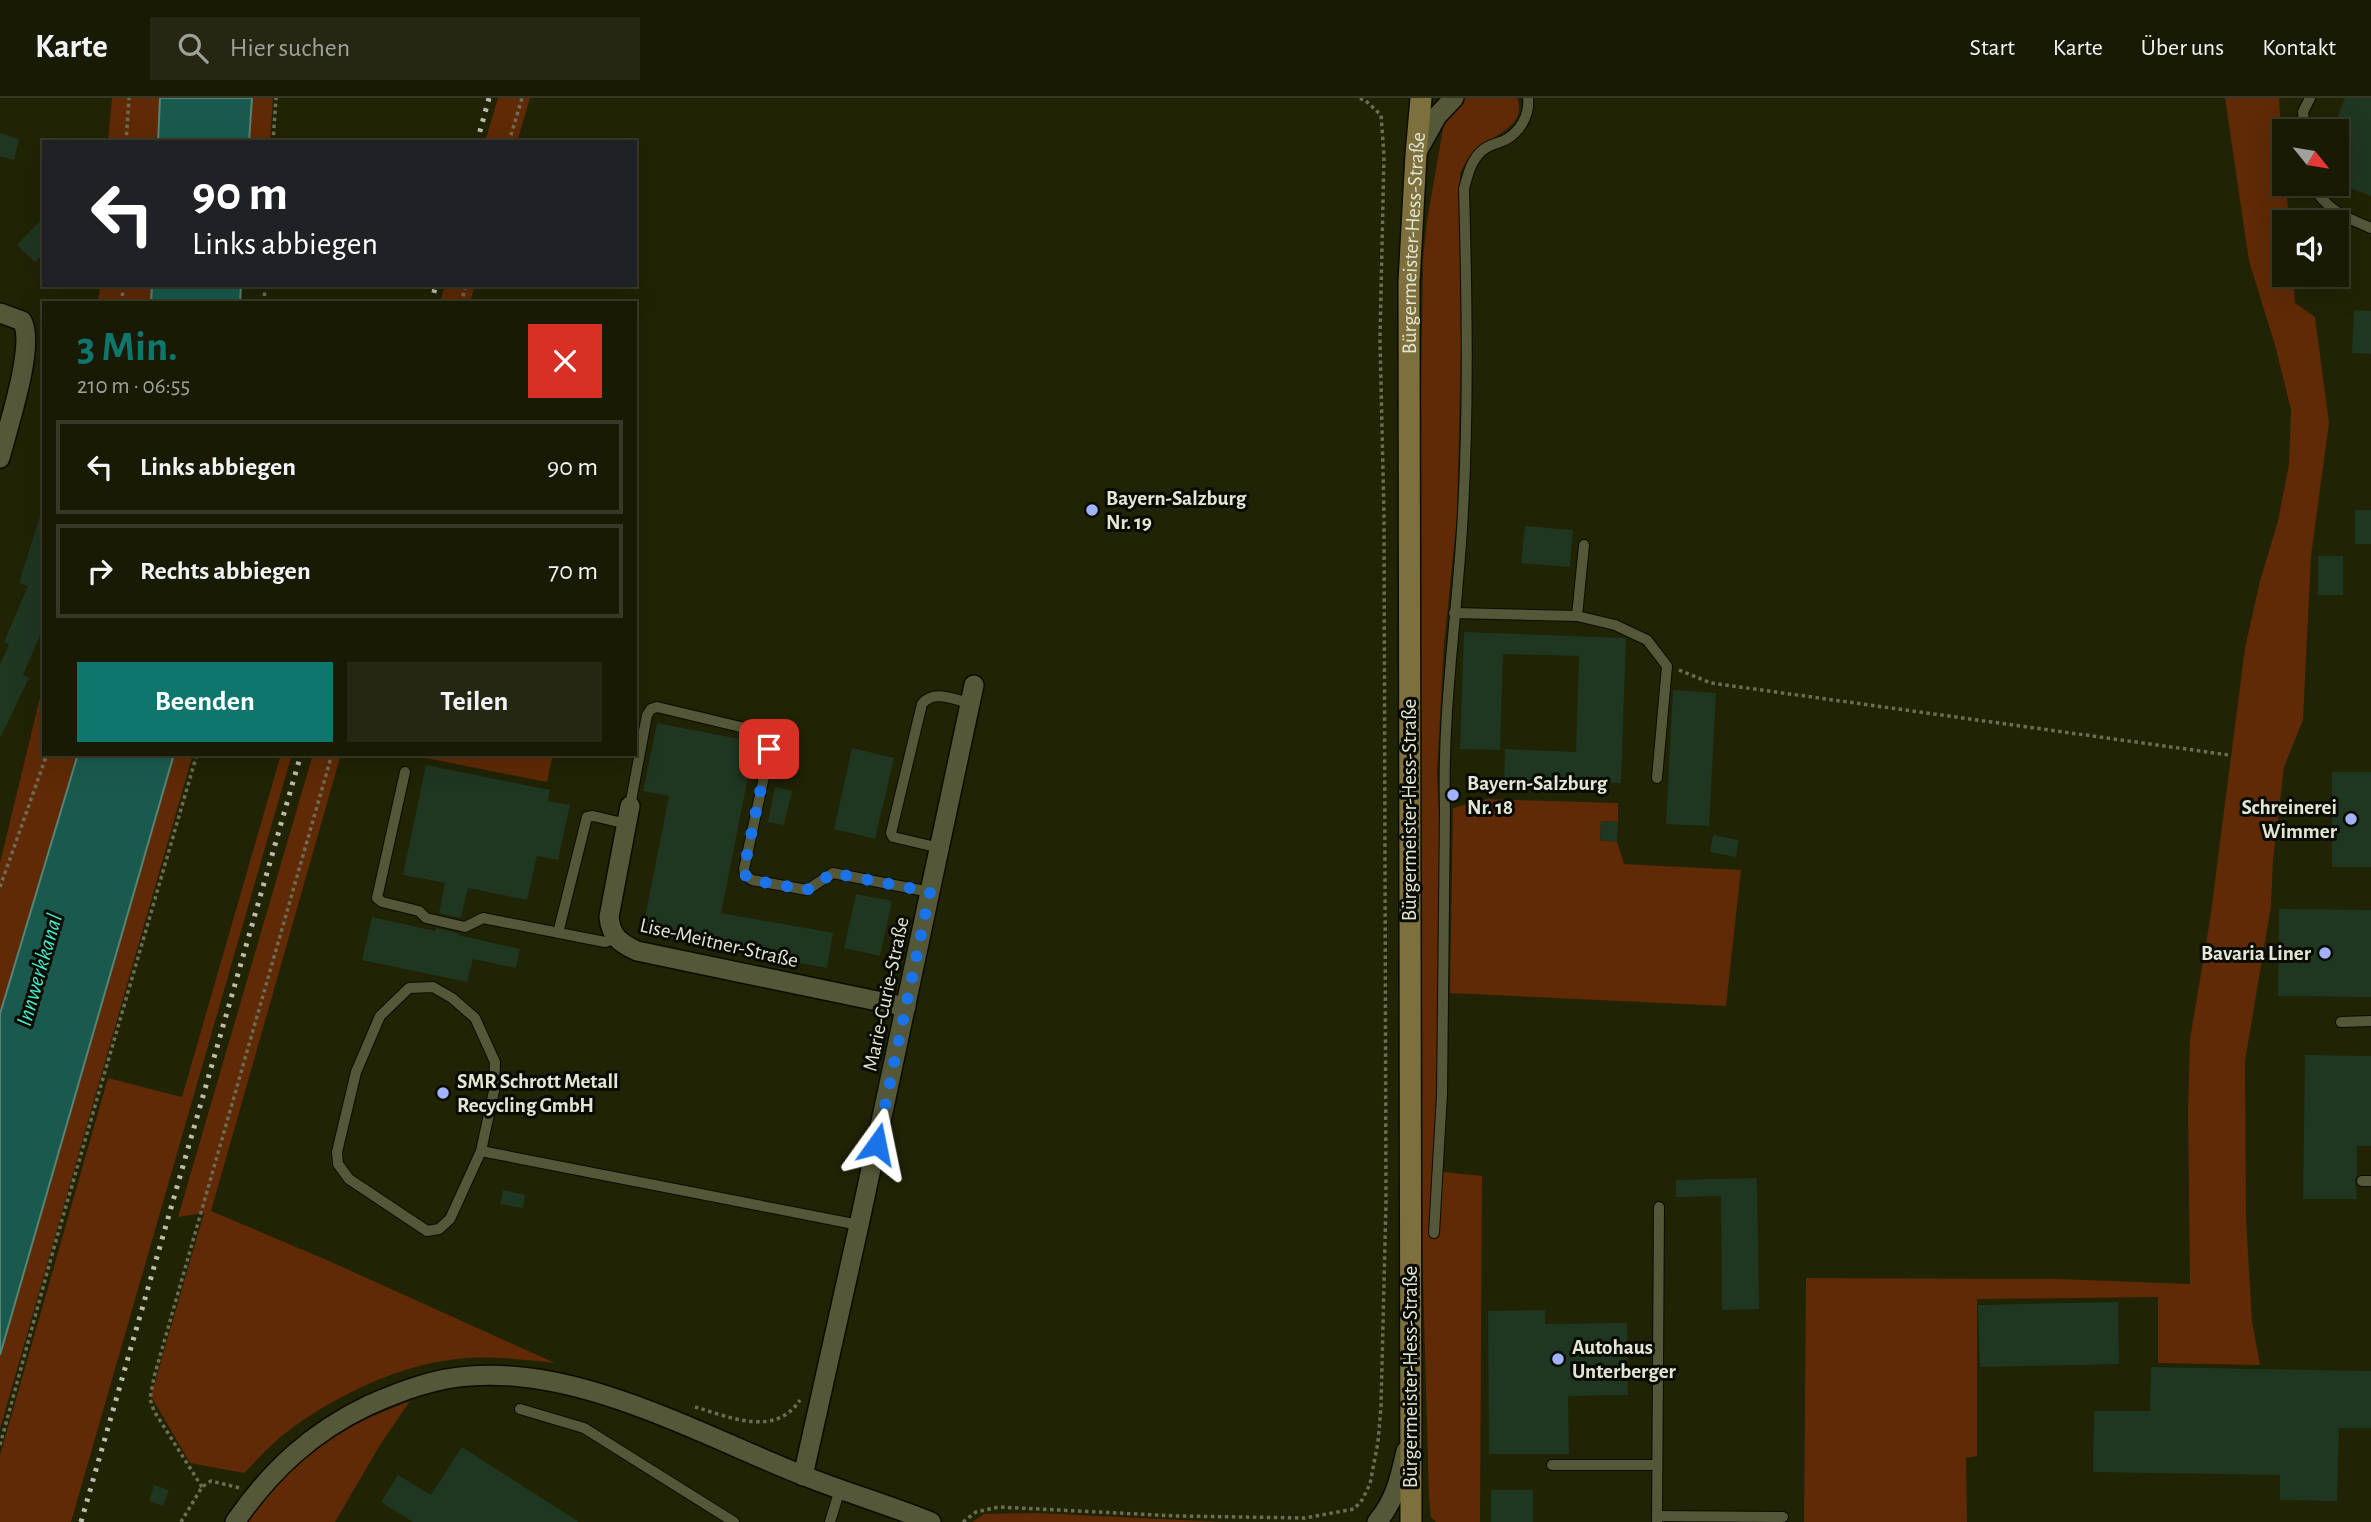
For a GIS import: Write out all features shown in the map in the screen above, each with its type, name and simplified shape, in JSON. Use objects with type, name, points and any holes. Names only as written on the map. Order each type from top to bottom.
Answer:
[{"type":"main road","name":"Bürgermeister-Hess-Straße","points":[[1411,1522],[1409,282],[1421,98]]},
{"type":"street","points":[[1416,155],[1437,116],[1454,98]]},
{"type":"street","points":[[0,313],[17,318],[26,328],[21,374],[0,458]]},
{"type":"street","name":"Marie-Curie-Straße","points":[[803,1476],[972,694]]},
{"type":"street","name":"Lise-Meitner-Straße","points":[[629,815],[609,917],[610,927],[621,944],[637,951],[906,1007]]},
{"type":"street","points":[[236,1522],[267,1479],[288,1458],[354,1413],[392,1395],[469,1376],[529,1377],[594,1392],[722,1440],[803,1476],[931,1522]]},
{"type":"street","points":[[1377,1522],[1386,1512],[1398,1489],[1410,1433]]},
{"type":"lane","points":[[1434,1233],[1442,1094],[1445,810],[1443,764],[1462,527],[1469,341],[1464,189],[1471,164],[1485,149],[1508,138],[1523,124],[1529,105],[1528,98]]},
{"type":"lane","points":[[2303,119],[2302,113],[2310,98]]},
{"type":"lane","points":[[2318,196],[2339,215],[2371,228]]},
{"type":"lane","points":[[1577,616],[1584,545]]},
{"type":"lane","points":[[1454,612],[1577,616],[1615,625],[1647,640],[1667,666],[1657,778]]},
{"type":"lane","points":[[940,848],[893,837],[891,833],[922,704],[935,695],[972,694]]},
{"type":"lane","points":[[558,933],[587,817],[629,815],[647,715],[651,709],[657,707],[766,733],[770,739],[744,869],[745,875],[752,880],[807,890],[833,873],[930,892]]},
{"type":"lane","points":[[405,772],[377,898],[382,902],[419,911],[426,918],[465,927],[483,918],[605,942],[617,938]]},
{"type":"lane","points":[[433,987],[452,998],[475,1018],[495,1062],[494,1091],[481,1152],[450,1219],[439,1229],[428,1231],[349,1179],[338,1164],[337,1152],[356,1072],[380,1016],[409,988],[433,987]]},
{"type":"lane","points":[[2341,1022],[2371,1021]]},
{"type":"lane","points":[[481,1152],[859,1225]]},
{"type":"lane","points":[[1659,1207],[1657,1519],[1783,1517]]},
{"type":"lane","points":[[520,1409],[584,1428],[734,1522]]},
{"type":"lane","points":[[1552,1465],[1657,1465]]},
{"type":"lane","points":[[830,1522],[841,1489]]},
{"type":"path","points":[[126,140],[130,98]]},
{"type":"path","points":[[273,140],[276,98]]},
{"type":"path","points":[[510,140],[522,98]]},
{"type":"path","points":[[963,1522],[976,1512],[999,1507],[1305,1520],[1354,1509],[1370,1484],[1381,1406],[1386,1202],[1384,516],[1380,339],[1384,155],[1381,115],[1365,100],[1357,98]]},
{"type":"path","points":[[1667,666],[1712,683],[2229,755]]},
{"type":"path","points":[[0,887],[46,756]]},
{"type":"path","points":[[0,1445],[196,756]]},
{"type":"path","points":[[202,1487],[154,1411],[150,1399],[153,1377],[331,756]]},
{"type":"path","points":[[181,1522],[202,1487],[212,1481],[239,1488],[251,1500]]},
{"type":"shaded area","points":[[112,98],[160,98],[158,140],[108,140]]},
{"type":"shaded area","points":[[252,98],[273,98],[270,140],[249,140]]},
{"type":"shaded area","points":[[498,98],[530,98],[518,140],[486,140]]},
{"type":"shaded area","points":[[1465,98],[1517,98],[1519,108],[1513,123],[1473,153],[1460,174],[1461,346],[1457,517],[1444,645],[1437,773],[1440,836],[1440,993],[1434,1171],[1482,1176],[1480,1522],[1436,1522],[1431,1517],[1429,1498],[1422,1244],[1419,516],[1423,259],[1444,123],[1458,103]]},
{"type":"shaded area","points":[[2225,98],[2279,98],[2280,119],[2272,119],[2272,196],[2287,196],[2288,210],[2272,210],[2272,287],[2294,287],[2295,303],[2315,317],[2329,423],[2311,556],[2303,720],[2284,767],[2273,861],[2271,906],[2245,1061],[2246,1218],[2252,1321],[2260,1365],[2158,1363],[2158,1297],[1977,1299],[1977,1456],[1966,1458],[1967,1522],[1804,1522],[1806,1278],[2059,1279],[2190,1284],[2190,1039],[2210,920],[2245,648],[2260,581],[2278,521],[2289,464],[2291,410],[2275,345],[2249,261]]},
{"type":"shaded area","points":[[100,287],[152,287],[151,301],[98,301]]},
{"type":"shaded area","points":[[444,287],[474,287],[471,301],[441,301]]},
{"type":"shaded area","points":[[42,689],[42,756],[77,756],[0,1014],[0,863]]},
{"type":"shaded area","points":[[173,756],[192,756],[0,1429],[0,1355]]},
{"type":"shaded area","points":[[280,756],[291,756],[71,1522],[0,1522],[0,1455],[108,1078],[182,1097]]},
{"type":"shaded area","points":[[312,756],[340,756],[211,1211],[555,1363],[471,1358],[423,1365],[361,1388],[321,1409],[276,1441],[244,1473],[190,1463],[151,1396],[204,1213],[178,1217]]},
{"type":"shaded area","points":[[416,756],[553,756],[547,782]]},
{"type":"shaded area","points":[[1486,799],[1618,803],[1618,822],[1601,821],[1600,840],[1617,842],[1624,864],[1741,870],[1726,1006],[1450,993],[1453,808]]},
{"type":"shaded area","points":[[410,1401],[380,1445],[335,1522],[245,1522],[286,1472],[318,1446],[354,1425]]},
{"type":"shaded area","points":[[1036,1513],[1223,1522],[972,1522],[984,1514]]},
{"type":"water","points":[[160,98],[252,98],[249,140],[158,140]]},
{"type":"water","points":[[152,287],[241,287],[240,301],[151,301]]},
{"type":"water","name":"Innwerkkanal","points":[[77,756],[173,756],[0,1355],[0,1014]]},
{"type":"building","points":[[2345,98],[2371,98],[2371,196],[2349,188],[2349,119],[2337,119]]},
{"type":"building","points":[[0,133],[19,139],[14,160],[0,156]]},
{"type":"building","points":[[42,219],[42,255],[35,262],[17,245]]},
{"type":"building","points":[[2354,310],[2371,311],[2371,354],[2352,353]]},
{"type":"building","points":[[2355,510],[2371,510],[2371,544],[2355,544]]},
{"type":"building","points":[[42,516],[42,631],[23,675],[29,678],[0,738],[0,664],[9,645],[4,642],[28,586],[19,583]]},
{"type":"building","points":[[1525,526],[1573,530],[1570,567],[1521,563]]},
{"type":"building","points":[[2318,556],[2343,556],[2343,595],[2318,595]]},
{"type":"building","points":[[1464,632],[1626,638],[1621,783],[1504,780],[1505,749],[1576,752],[1579,656],[1503,654],[1500,750],[1460,749]]},
{"type":"building","points":[[1673,690],[1716,693],[1709,826],[1666,824]]},
{"type":"building","points":[[657,723],[755,742],[721,913],[833,933],[827,968],[642,933],[669,796],[643,791]]},
{"type":"building","points":[[852,748],[894,758],[875,839],[834,829]]},
{"type":"building","points":[[426,765],[550,790],[548,801],[570,805],[558,860],[537,856],[527,900],[468,888],[461,918],[439,913],[445,883],[403,875]]},
{"type":"building","name":"Schreinerei Wimmer","points":[[2332,772],[2371,772],[2371,867],[2332,867]]},
{"type":"building","points":[[775,787],[792,791],[784,825],[768,822]]},
{"type":"building","points":[[1601,821],[1618,822],[1617,842],[1600,840]]},
{"type":"building","points":[[1713,835],[1739,840],[1736,857],[1710,852]]},
{"type":"building","points":[[856,894],[892,901],[880,956],[844,948]]},
{"type":"building","name":"Bavaria Liner","points":[[2279,909],[2371,910],[2371,997],[2278,996]]},
{"type":"building","points":[[372,917],[435,931],[436,928],[520,949],[516,968],[473,959],[467,982],[362,960]]},
{"type":"building","points":[[2305,1055],[2371,1056],[2371,1146],[2357,1146],[2357,1199],[2303,1199]]},
{"type":"building","points":[[1757,1178],[1759,1309],[1722,1310],[1721,1196],[1676,1197],[1676,1180]]},
{"type":"building","points":[[503,1190],[525,1195],[523,1208],[500,1204]]},
{"type":"building","points":[[2118,1302],[2119,1364],[1980,1367],[1978,1305]]},
{"type":"building","name":"Autohaus Unterberger","points":[[1545,1310],[1545,1324],[1627,1323],[1628,1395],[1568,1396],[1569,1454],[1489,1454],[1488,1311]]},
{"type":"building","points":[[2151,1367],[2371,1371],[2371,1428],[2339,1428],[2337,1501],[2280,1500],[2280,1475],[2093,1472],[2094,1411],[2150,1411]]},
{"type":"building","points":[[462,1447],[579,1522],[413,1522],[381,1502],[398,1475],[431,1495]]},
{"type":"building","points":[[154,1485],[169,1490],[163,1506],[149,1501]]},
{"type":"building","points":[[1491,1490],[1533,1490],[1533,1522],[1491,1522]]},
{"type":"railway","points":[[478,140],[489,98]]},
{"type":"railway","points":[[432,301],[435,287]]},
{"type":"railway","points":[[81,1522],[300,756]]},
{"type":"place","name":"Bayern-Salzburg Nr. 19","points":[[1092,510]]},
{"type":"place","name":"Bayern-Salzburg Nr. 18","points":[[1453,795]]},
{"type":"place","name":"Schreinerei Wimmer","points":[[2351,819]]},
{"type":"place","name":"Bavaria Liner","points":[[2325,953]]},
{"type":"place","name":"SMR Schrott Metall Recycling GmbH","points":[[443,1093]]},
{"type":"place","name":"Autohaus Unterberger","points":[[1558,1359]]},
{"type":"route","points":[[769,749],[744,869],[745,875],[752,880],[807,890],[833,873],[930,892],[877,1144]]}]
